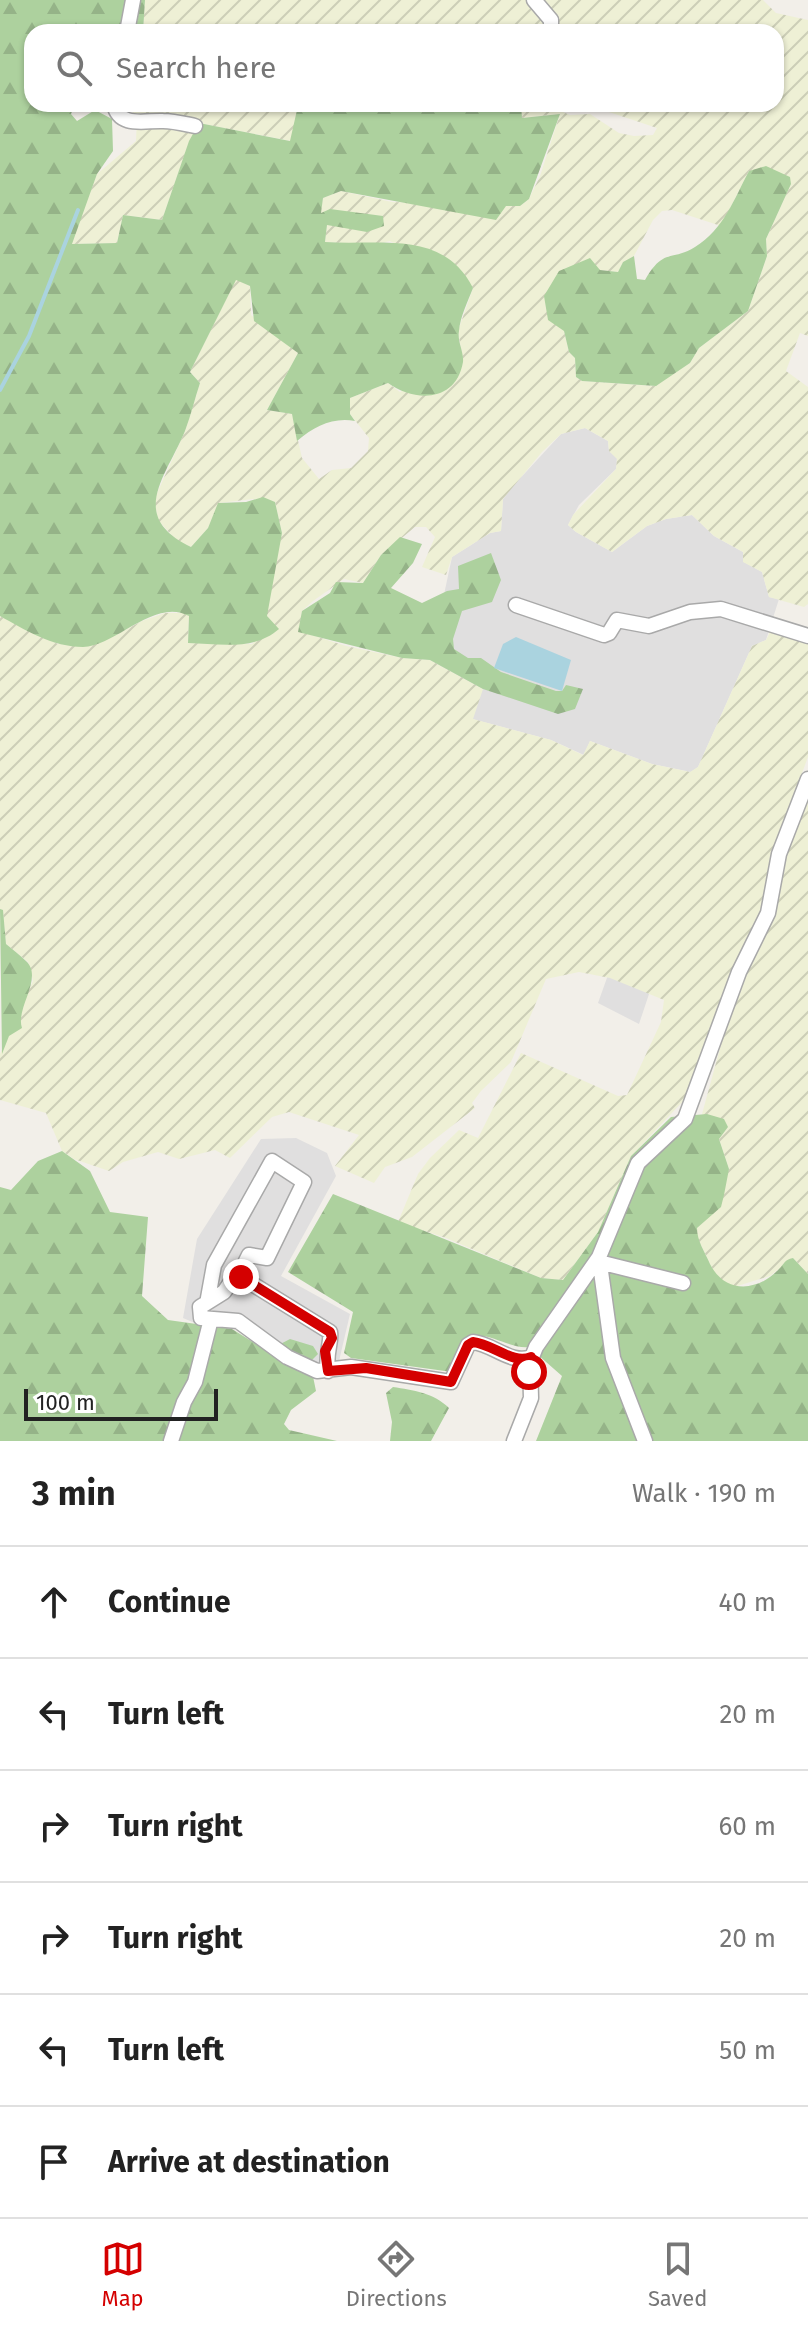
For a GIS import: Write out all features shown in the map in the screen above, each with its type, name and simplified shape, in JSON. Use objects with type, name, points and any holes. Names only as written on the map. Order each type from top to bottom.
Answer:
[{"type":"street","points":[[128,24],[133,0]]},
{"type":"street","points":[[534,0],[551,24]]},
{"type":"street","points":[[119,112],[123,118],[134,122],[162,120],[195,126]]},
{"type":"street","points":[[516,605],[604,635],[609,633],[617,620],[649,626],[690,612],[721,609],[808,636]]},
{"type":"street","points":[[514,1441],[531,1398],[531,1357],[599,1260],[638,1163],[685,1119],[739,972],[771,905],[779,854],[808,779]]},
{"type":"street","points":[[208,1298],[214,1265],[272,1161],[304,1182],[267,1258],[249,1255],[238,1277],[224,1292],[208,1298],[200,1307],[200,1315],[238,1321],[304,1367],[328,1371],[366,1368],[451,1382],[468,1345],[473,1342],[495,1348],[512,1358],[531,1357]]},
{"type":"street","points":[[599,1260],[683,1283]]},
{"type":"street","points":[[599,1260],[613,1358],[645,1441]]},
{"type":"street","points":[[238,1277],[330,1332],[332,1338],[325,1351],[328,1371]]},
{"type":"street","points":[[171,1441],[184,1402],[195,1382],[211,1319]]},
{"type":"shaded area","points":[[585,428],[608,441],[609,451],[617,458],[616,469],[579,505],[568,525],[612,552],[647,526],[692,515],[714,536],[743,552],[744,562],[762,572],[769,597],[779,599],[766,640],[752,646],[698,767],[691,772],[652,764],[590,741],[584,755],[551,740],[472,719],[430,660],[452,557],[490,533],[501,531],[503,499],[514,485],[561,434]]},
{"type":"shaded area","points":[[608,975],[653,982],[639,1024],[598,1003]]},
{"type":"shaded area","points":[[296,1138],[327,1153],[336,1176],[281,1276],[350,1314],[336,1374],[234,1326],[202,1326],[183,1318],[197,1239],[261,1139]]},
{"type":"green space","points":[[0,0],[145,0],[144,24],[24,24],[24,112],[72,112],[77,121],[92,112],[99,112],[112,119],[113,151],[97,174],[72,244],[117,243],[123,215],[162,220],[189,141],[199,123],[290,141],[297,112],[522,112],[522,118],[560,114],[529,199],[520,206],[506,206],[496,220],[341,191],[323,198],[321,213],[330,209],[383,216],[384,226],[367,232],[327,225],[325,242],[409,244],[428,249],[445,256],[460,269],[473,288],[460,326],[463,362],[459,375],[443,392],[421,396],[388,383],[350,398],[350,414],[355,421],[339,420],[324,424],[297,441],[292,414],[267,410],[298,353],[254,321],[250,286],[236,280],[190,372],[200,383],[185,431],[162,480],[156,509],[160,522],[172,535],[191,547],[208,528],[218,503],[246,502],[263,497],[275,502],[282,533],[267,616],[279,629],[259,641],[236,645],[188,643],[189,616],[176,612],[163,613],[149,617],[96,645],[83,647],[40,637],[0,616]]},
{"type":"green space","points":[[145,0],[763,0],[776,13],[808,20],[808,336],[800,333],[786,371],[808,387],[808,604],[804,607],[769,597],[762,572],[743,562],[743,552],[714,536],[692,515],[647,526],[612,552],[576,532],[568,525],[573,515],[616,469],[617,459],[609,451],[608,441],[585,428],[561,434],[542,452],[503,499],[501,531],[490,533],[452,557],[446,575],[422,567],[435,537],[426,527],[415,527],[381,555],[363,583],[344,579],[313,601],[302,611],[299,631],[346,646],[402,658],[430,660],[483,689],[473,719],[551,740],[583,755],[590,741],[652,764],[690,772],[698,767],[752,646],[766,640],[771,630],[808,642],[808,757],[772,853],[764,908],[689,1095],[631,1156],[598,1232],[563,1280],[541,1278],[446,1238],[398,1222],[418,1174],[430,1158],[459,1130],[478,1138],[521,1053],[618,1096],[627,1095],[661,1022],[664,1000],[610,978],[579,972],[546,979],[511,1062],[481,1091],[472,1103],[475,1108],[412,1157],[385,1167],[374,1183],[335,1166],[359,1135],[289,1112],[272,1117],[230,1158],[215,1150],[179,1159],[158,1152],[123,1162],[109,1171],[74,1159],[62,1151],[46,1113],[0,1100],[0,1054],[33,981],[28,962],[6,944],[3,911],[0,909],[0,616],[58,644],[108,639],[165,613],[184,613],[189,616],[188,643],[252,644],[273,625],[267,616],[267,598],[282,533],[275,502],[253,499],[219,503],[208,528],[191,547],[176,540],[158,520],[154,500],[185,431],[200,383],[190,372],[236,279],[250,286],[251,315],[298,353],[267,410],[292,414],[302,458],[319,479],[332,470],[351,468],[368,451],[369,438],[350,414],[350,398],[388,383],[400,392],[463,361],[458,331],[473,288],[390,241],[372,245],[325,242],[327,225],[383,226],[383,216],[320,213],[323,198],[341,191],[392,202],[520,206],[529,199],[540,176],[560,114],[522,118],[522,112],[590,114],[619,133],[634,136],[653,135],[657,128],[609,112],[784,112],[784,24],[144,24]],"holes":[[[749,171],[791,184],[766,239],[767,256],[748,311],[699,348],[690,363],[655,386],[582,381],[576,377],[575,358],[569,352],[564,331],[600,270],[618,272],[623,262],[634,256],[653,220],[662,211],[672,210],[721,226]]]},
{"type":"green space","points":[[132,112],[334,112],[291,141],[199,123],[189,142],[162,220],[123,215],[117,243],[71,244],[97,174],[136,141],[137,117]]},
{"type":"green space","points":[[766,166],[790,177],[791,184],[766,239],[767,256],[748,311],[699,348],[690,363],[656,386],[582,381],[576,377],[575,358],[569,352],[564,331],[548,320],[544,296],[559,271],[590,258],[600,270],[618,272],[623,262],[634,256],[637,279],[645,280],[663,259],[687,251],[705,240],[727,213],[749,171]]},
{"type":"green space","points":[[400,537],[422,544],[413,563],[391,588],[422,603],[459,589],[458,566],[491,553],[501,580],[492,602],[462,611],[453,639],[454,649],[468,658],[481,658],[501,672],[556,691],[562,691],[566,685],[583,689],[575,709],[558,714],[483,689],[430,660],[402,658],[298,632],[302,611],[330,593],[336,582],[363,583],[381,555]]},
{"type":"green space","points":[[808,793],[808,1274],[793,1258],[770,1276],[734,1287],[724,1284],[715,1274],[697,1237],[697,1228],[706,1219],[729,1169],[719,1139],[728,1127],[702,1114],[730,1012],[776,908],[780,870]]},
{"type":"green space","points":[[0,909],[3,910],[6,944],[26,961],[32,976],[22,1011],[22,1028],[9,1036],[2,1054]]},
{"type":"green space","points":[[707,1114],[724,1119],[728,1127],[719,1139],[729,1169],[721,1207],[697,1228],[700,1242],[716,1274],[733,1285],[752,1285],[771,1277],[793,1258],[808,1274],[808,1441],[536,1441],[562,1376],[529,1347],[484,1336],[469,1337],[452,1372],[351,1358],[344,1353],[353,1312],[288,1272],[333,1194],[541,1278],[563,1280],[598,1232],[631,1156],[671,1117]]},
{"type":"green space","points":[[62,1151],[90,1171],[110,1212],[148,1217],[142,1296],[168,1320],[232,1329],[267,1351],[290,1339],[313,1346],[318,1354],[310,1362],[316,1391],[291,1410],[284,1424],[289,1430],[337,1441],[0,1441],[0,1187],[11,1190],[38,1161]]},
{"type":"green space","points":[[393,1387],[430,1396],[449,1408],[431,1441],[390,1441],[392,1422],[386,1393]]},
{"type":"water","points":[[516,637],[571,660],[562,691],[494,668],[503,644]]},
{"type":"waterway","points":[[0,390],[29,336],[78,210]]},
{"type":"route","points":[[241,1277],[330,1332],[332,1338],[325,1351],[328,1371],[366,1368],[451,1382],[468,1345],[473,1342],[495,1348],[512,1358],[525,1360],[531,1357],[529,1372]]}]
